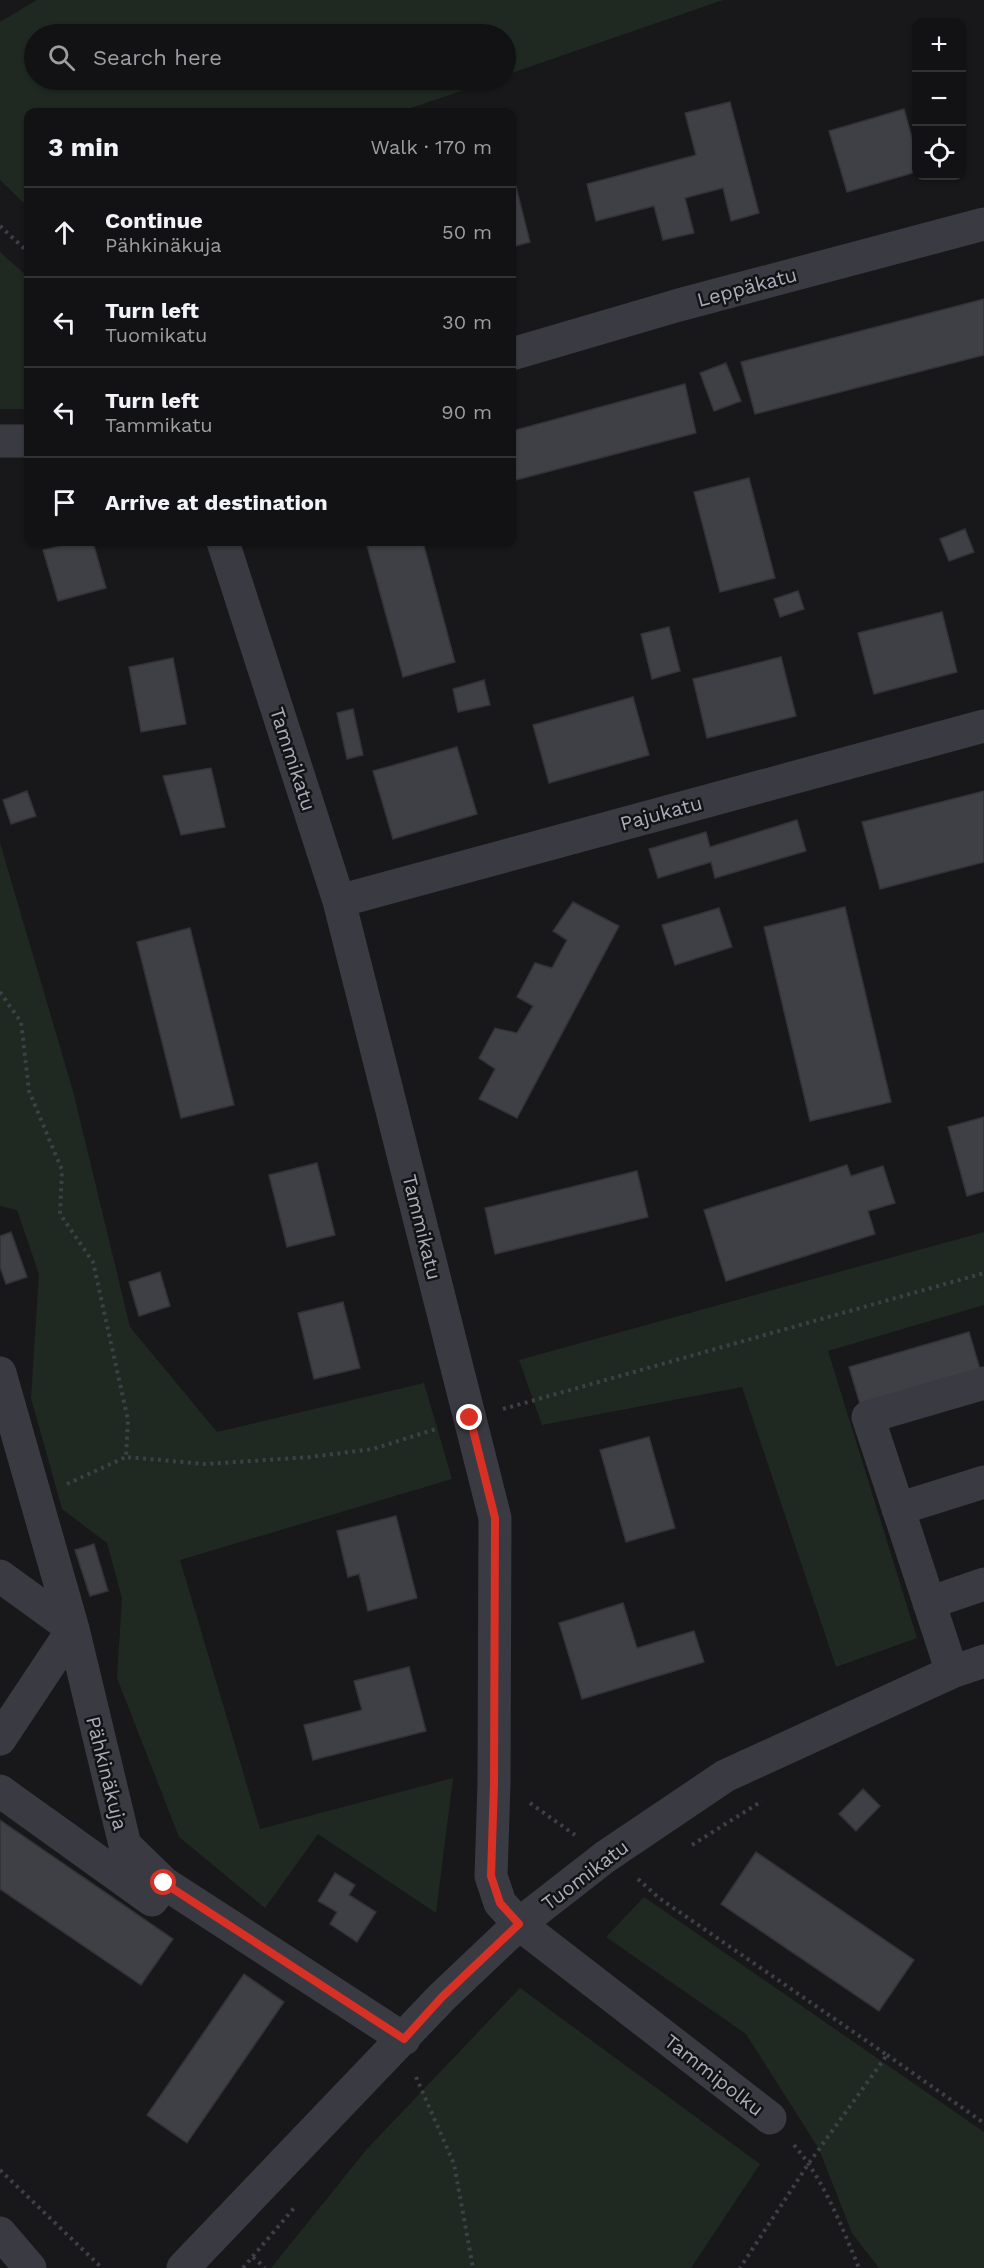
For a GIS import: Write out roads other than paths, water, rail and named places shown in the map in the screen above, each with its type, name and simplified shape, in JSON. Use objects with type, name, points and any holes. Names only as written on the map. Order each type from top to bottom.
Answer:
[{"type":"street","name":"Leppäkatu","points":[[516,353],[679,305],[984,224]]},
{"type":"street","points":[[0,441],[24,441]]},
{"type":"street","name":"Tammikatu","points":[[224,546],[339,901],[484,1414],[495,1518],[494,1773],[491,1876],[500,1903],[519,1924]]},
{"type":"street","name":"Pajukatu","points":[[339,901],[984,726]]},
{"type":"street","name":"Pähkinäkuja","points":[[0,1373],[73,1629],[125,1845],[164,1883],[404,2039]]},
{"type":"street","points":[[952,1672],[868,1417],[984,1383]]},
{"type":"street","points":[[898,1509],[984,1482]]},
{"type":"street","points":[[0,1576],[73,1629],[0,1739]]},
{"type":"street","points":[[929,1603],[984,1584]]},
{"type":"street","name":"Tuomikatu","points":[[183,2268],[442,1997],[519,1924],[605,1857],[725,1776],[952,1672],[984,1662]]},
{"type":"street","points":[[0,1791],[152,1900],[164,1883]]},
{"type":"street","name":"Tammipolku","points":[[519,1924],[770,2118]]},
{"type":"street","points":[[0,2233],[30,2268]]}]
